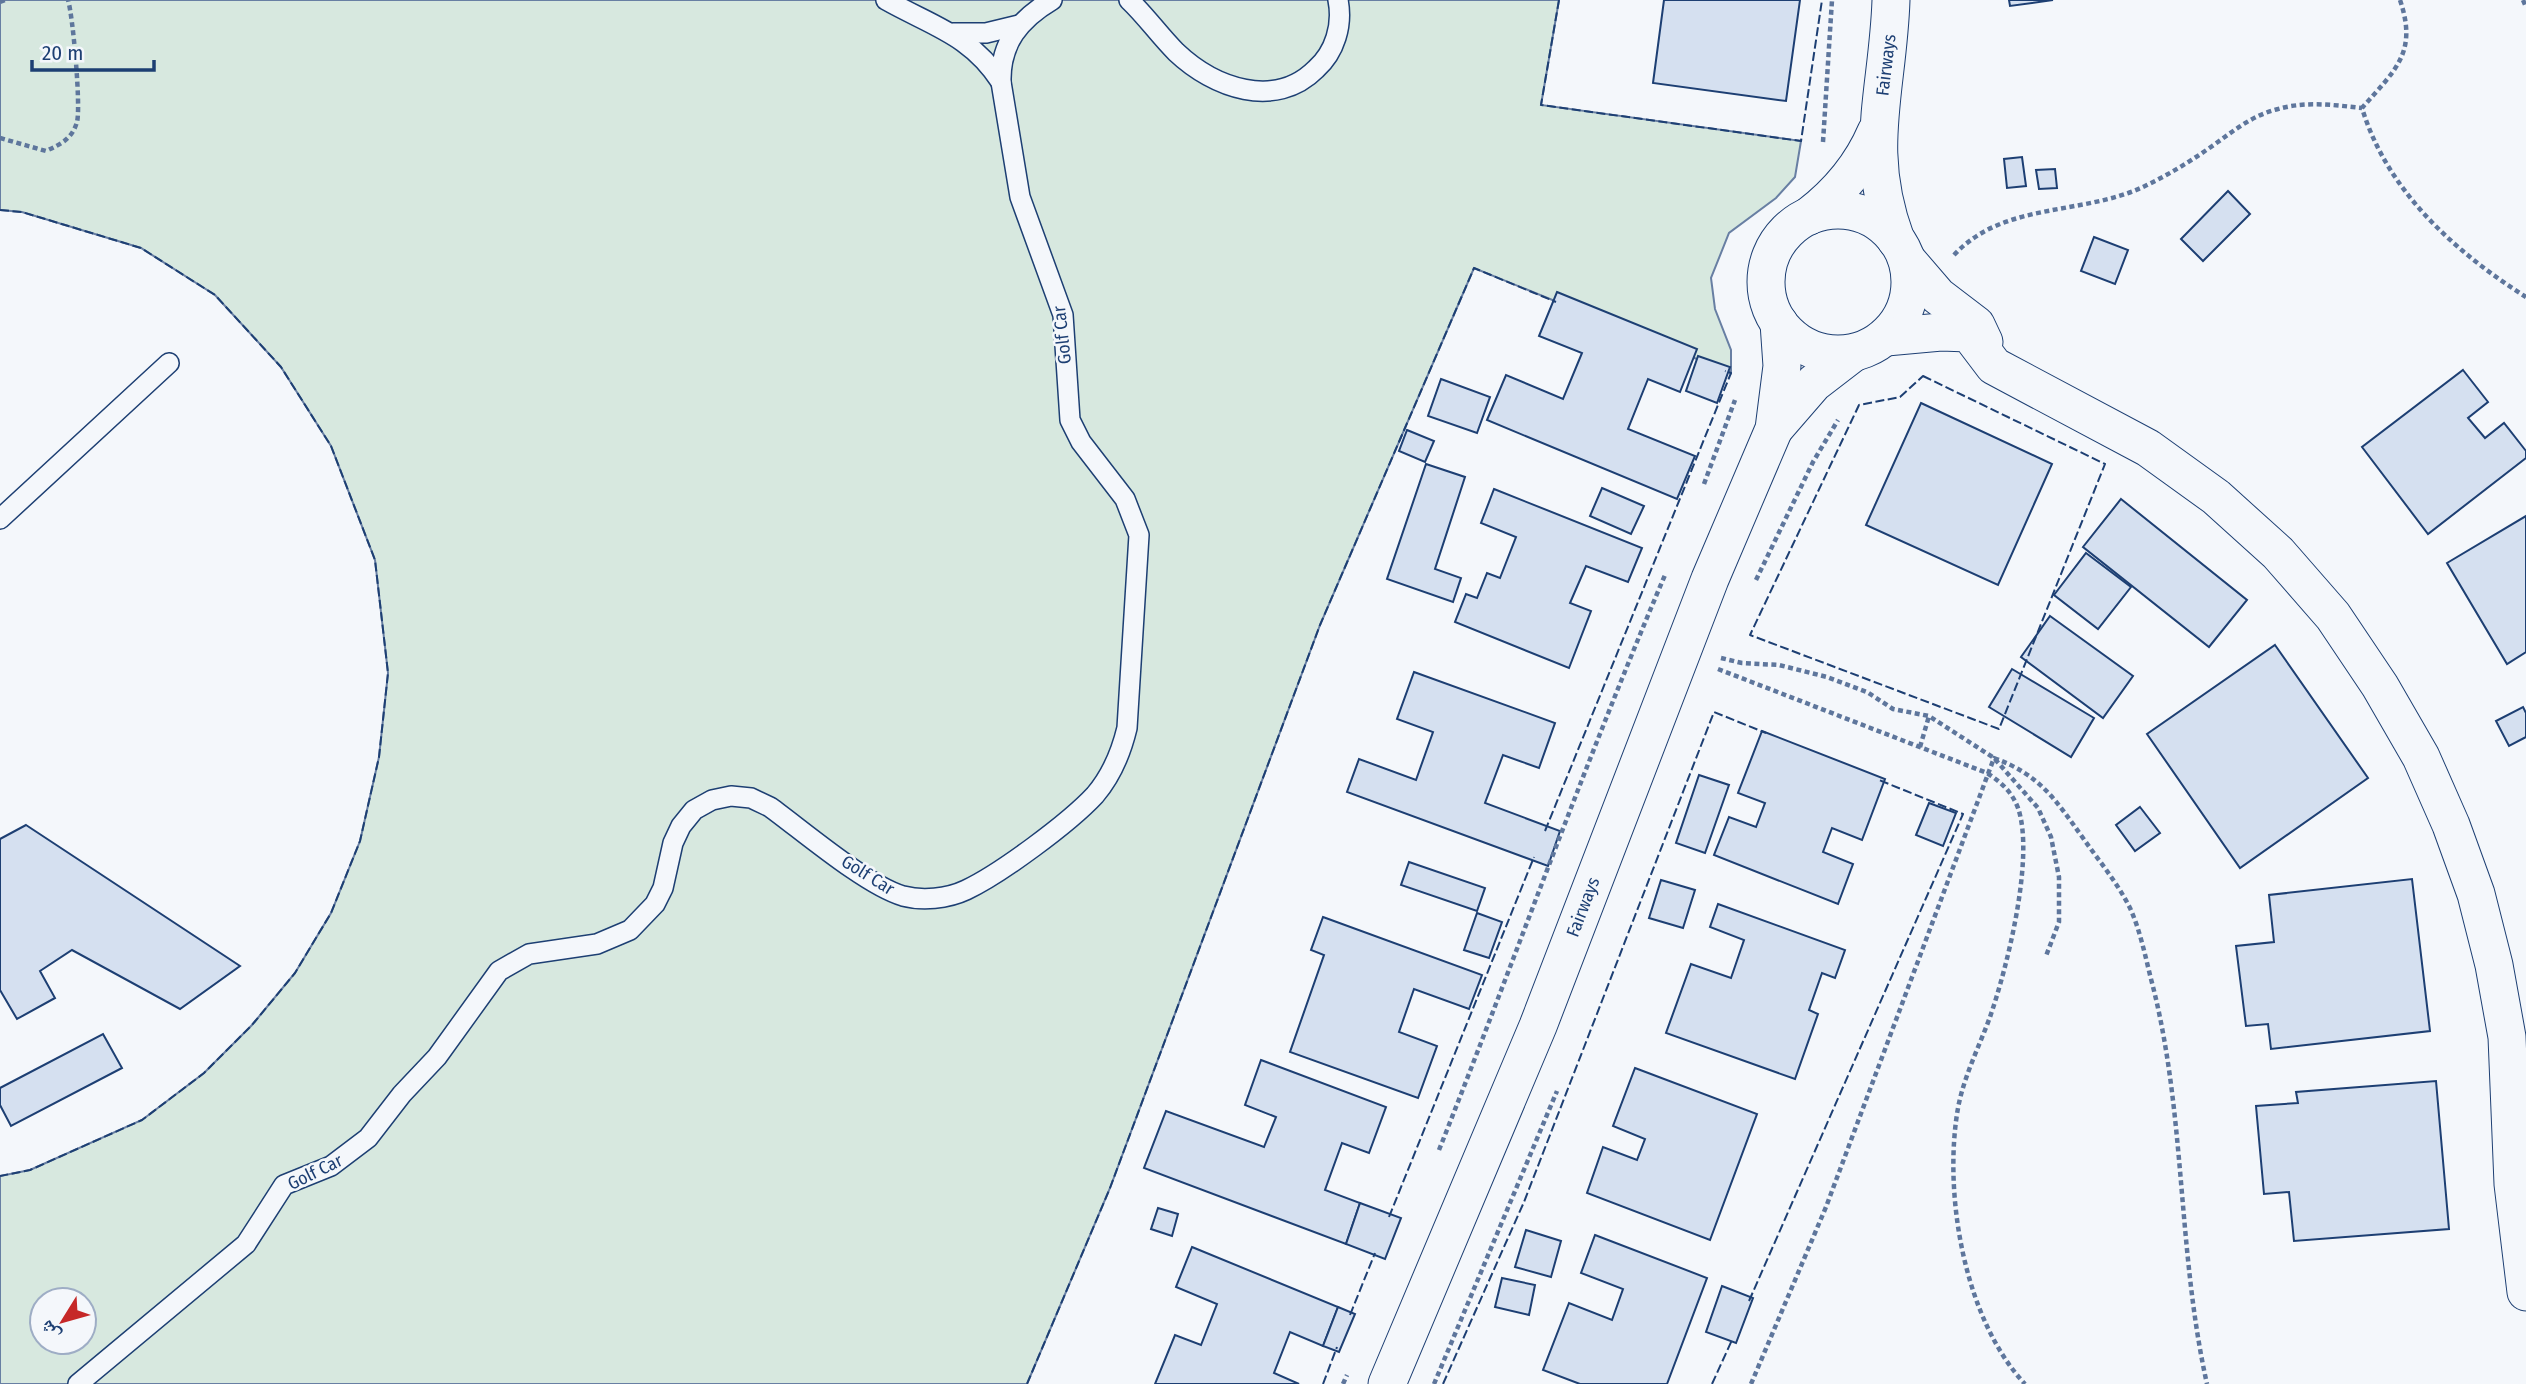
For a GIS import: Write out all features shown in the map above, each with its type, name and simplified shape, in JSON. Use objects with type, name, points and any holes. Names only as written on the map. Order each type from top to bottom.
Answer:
[{"type":"street","name":"Fairways","points":[[1876,131],[1885,80],[1891,0]]},
{"type":"street","points":[[1774,429],[1782,366],[1779,323],[1768,294],[1769,262],[1778,243],[1792,227],[1835,194],[1856,169],[1876,131]]},
{"type":"street","points":[[1876,131],[1882,197],[1910,261],[1908,302],[1899,321],[1886,337]]},
{"type":"street","points":[[1809,216],[1828,211],[1857,213],[1883,225],[1910,261],[1976,325],[1994,366]]},
{"type":"street","points":[[1779,323],[1794,339],[1811,349],[1832,354],[1853,353]]},
{"type":"street","points":[[1774,429],[1814,383],[1853,353],[1886,337],[1941,332],[1969,333],[1994,366],[2148,448],[2216,497],[2278,553],[2333,616],[2421,757],[2451,825],[2476,894],[2494,965],[2507,1037],[2513,1184],[2526,1292]]},
{"type":"street","name":"Fairways","points":[[1387,1384],[1538,1026],[1710,579],[1774,429]]},
{"type":"lane","points":[[886,0],[952,33],[980,54],[1001,82]]},
{"type":"lane","name":"Golf Car","points":[[78,1384],[246,1244],[273,1198],[285,1185],[331,1166],[368,1138],[402,1094],[437,1057],[499,971],[529,954],[614,939],[644,918],[663,888],[673,843],[681,825],[695,810],[712,800],[731,796],[751,798],[770,807],[886,889],[925,899],[965,891],[982,880],[1058,827],[1095,794],[1110,774],[1121,753],[1128,729],[1139,535],[1125,499],[1081,442],[1070,420],[1066,396],[1067,341],[1063,315],[1020,197],[1001,82],[1004,52],[1018,25],[1052,0]]},
{"type":"lane","points":[[1129,0],[1193,66],[1230,85],[1271,93],[1290,88],[1308,78],[1322,64],[1333,47],[1339,28],[1338,0]]},
{"type":"lane","points":[[952,33],[986,33],[1018,25]]},
{"type":"lane","points":[[0,519],[169,363]]},
{"type":"path","points":[[0,2],[5,0]]},
{"type":"path","points":[[0,138],[46,151],[68,141],[78,120],[72,17],[68,0]]},
{"type":"path","points":[[1822,146],[1826,134],[1832,0]]},
{"type":"path","points":[[2362,108],[2398,67],[2408,42],[2408,22],[2400,0]]},
{"type":"path","points":[[2523,0],[2526,7]]},
{"type":"path","points":[[1910,261],[1965,243],[2028,213],[2123,195],[2177,169],[2262,114],[2303,105],[2362,108]]},
{"type":"path","points":[[2362,108],[2371,136],[2413,202],[2456,246],[2526,297]]},
{"type":"path","points":[[1710,579],[1751,590],[1813,463],[1847,405],[1814,383]]},
{"type":"path","points":[[1703,485],[1739,388]]},
{"type":"path","points":[[1438,1153],[1545,882],[1608,709],[1667,572]]},
{"type":"path","points":[[1726,647],[1716,668],[1987,773],[2002,783],[2017,806],[2024,839],[2021,876],[2005,964],[1959,1105],[1953,1142],[1952,1185],[1957,1229],[1987,1328],[2025,1384]]},
{"type":"path","points":[[1720,658],[1803,669],[1867,692],[1893,709],[1929,716],[1994,758],[2018,767],[2039,781],[2105,865],[2138,930],[2164,1025],[2191,1289],[2207,1384]]},
{"type":"path","points":[[1920,747],[1929,716]]},
{"type":"path","points":[[1751,1384],[1826,1207],[1994,758]]},
{"type":"path","points":[[1994,758],[2038,808],[2051,838],[2059,877],[2059,922],[2046,956]]},
{"type":"path","points":[[1343,1384],[1348,1373]]},
{"type":"shaded area","points":[[0,0],[1559,0],[1541,105],[1801,141],[1795,177],[1776,198],[1729,233],[1711,278],[1715,309],[1731,350],[1731,373],[1474,268],[1320,625],[1110,1188],[1027,1384],[0,1384],[0,1176],[30,1170],[142,1120],[204,1073],[252,1025],[295,973],[331,913],[360,841],[379,757],[388,673],[375,560],[331,446],[281,367],[215,295],[141,248],[22,212],[0,210]]},
{"type":"building","points":[[1664,0],[1800,0],[1786,101],[1653,83]]},
{"type":"building","points":[[2009,0],[2053,0],[2010,6]]},
{"type":"building","points":[[2022,157],[2026,186],[2007,188],[2004,159]]},
{"type":"building","points":[[2055,169],[2057,188],[2039,189],[2036,170]]},
{"type":"building","points":[[2228,191],[2250,214],[2203,261],[2181,239]]},
{"type":"building","points":[[2094,237],[2128,250],[2115,284],[2081,271]]},
{"type":"building","points":[[1557,292],[1697,349],[1680,392],[1648,379],[1628,429],[1695,456],[1677,499],[1487,420],[1506,375],[1563,399],[1582,353],[1539,336]]},
{"type":"building","points":[[1698,356],[1730,367],[1717,403],[1686,391]]},
{"type":"building","points":[[2463,370],[2488,402],[2468,418],[2485,438],[2504,423],[2526,451],[2526,458],[2428,534],[2362,447]]},
{"type":"building","points":[[1441,379],[1490,397],[1477,433],[1428,416]]},
{"type":"building","points":[[1921,403],[2052,464],[1998,585],[1866,525]]},
{"type":"building","points":[[1407,430],[1434,441],[1425,462],[1399,451]]},
{"type":"building","points":[[1426,464],[1465,477],[1435,569],[1461,578],[1453,602],[1387,579]]},
{"type":"building","points":[[1602,488],[1644,506],[1631,534],[1590,516]]},
{"type":"building","points":[[1494,489],[1642,548],[1628,582],[1586,566],[1570,603],[1591,611],[1569,668],[1455,622],[1466,594],[1477,598],[1487,573],[1500,578],[1516,537],[1481,523]]},
{"type":"building","points":[[2121,499],[2247,600],[2209,647],[2083,547]]},
{"type":"building","points":[[2526,516],[2526,652],[2507,664],[2447,563]]},
{"type":"building","points":[[2086,553],[2131,587],[2098,629],[2054,595]]},
{"type":"building","points":[[2050,616],[2133,676],[2103,718],[2021,657]]},
{"type":"building","points":[[2275,645],[2368,778],[2240,868],[2147,734]]},
{"type":"building","points":[[2012,669],[2094,718],[2071,757],[1989,707]]},
{"type":"building","points":[[1414,672],[1555,723],[1539,768],[1503,755],[1485,803],[1560,831],[1548,866],[1347,792],[1359,759],[1416,780],[1433,732],[1397,719]]},
{"type":"building","points":[[2523,707],[2526,713],[2526,737],[2509,746],[2496,721]]},
{"type":"building","points":[[1762,731],[1885,779],[1862,840],[1832,828],[1823,852],[1853,864],[1838,904],[1714,855],[1729,817],[1756,827],[1765,803],[1738,793]]},
{"type":"building","points":[[1699,775],[1729,785],[1705,853],[1676,843]]},
{"type":"building","points":[[1929,803],[1956,813],[1943,846],[1916,835]]},
{"type":"building","points":[[2140,807],[2160,833],[2135,851],[2116,825]]},
{"type":"building","points":[[26,825],[240,966],[180,1009],[72,950],[40,971],[55,998],[17,1019],[0,990],[0,839]]},
{"type":"building","points":[[1409,862],[1485,888],[1477,911],[1401,885]]},
{"type":"building","points":[[2412,879],[2430,1031],[2271,1049],[2268,1024],[2246,1026],[2236,946],[2274,942],[2269,895]]},
{"type":"building","points":[[1661,880],[1695,890],[1683,928],[1649,918]]},
{"type":"building","points":[[1718,904],[1845,950],[1835,978],[1822,973],[1809,1010],[1818,1014],[1795,1079],[1666,1033],[1691,964],[1731,978],[1744,940],[1710,927]]},
{"type":"building","points":[[1477,913],[1502,922],[1489,958],[1464,950]]},
{"type":"building","points":[[1323,917],[1482,975],[1469,1009],[1414,989],[1399,1032],[1437,1046],[1418,1098],[1290,1052],[1324,955],[1311,950]]},
{"type":"building","points":[[103,1034],[122,1068],[11,1126],[0,1105],[0,1088]]},
{"type":"building","points":[[1261,1060],[1386,1107],[1369,1153],[1342,1143],[1325,1190],[1360,1203],[1346,1244],[1144,1168],[1166,1111],[1264,1147],[1276,1117],[1245,1105]]},
{"type":"building","points":[[1635,1068],[1757,1114],[1710,1240],[1587,1193],[1603,1147],[1637,1160],[1645,1139],[1613,1126]]},
{"type":"building","points":[[2436,1081],[2449,1229],[2294,1241],[2289,1192],[2264,1194],[2256,1106],[2298,1103],[2296,1092]]},
{"type":"building","points":[[1360,1203],[1401,1218],[1385,1259],[1346,1244]]},
{"type":"building","points":[[1158,1208],[1178,1214],[1172,1236],[1151,1229]]},
{"type":"building","points":[[1526,1230],[1561,1241],[1551,1277],[1515,1267]]},
{"type":"building","points":[[1595,1235],[1707,1278],[1667,1384],[1580,1384],[1543,1370],[1569,1303],[1612,1320],[1623,1289],[1581,1273]]},
{"type":"building","points":[[1192,1247],[1338,1307],[1323,1346],[1290,1332],[1274,1373],[1299,1384],[1155,1384],[1175,1335],[1201,1345],[1217,1304],[1176,1287]]},
{"type":"building","points":[[1502,1278],[1535,1285],[1529,1315],[1495,1307]]},
{"type":"building","points":[[1722,1286],[1753,1298],[1736,1343],[1706,1332]]},
{"type":"building","points":[[1338,1307],[1355,1314],[1339,1352],[1323,1346]]},
{"type":"fence","points":[[1559,0],[1541,105],[1801,141],[1822,0]]},
{"type":"fence","points":[[0,210],[22,212],[141,248],[215,295],[281,367],[331,446],[375,560],[388,673],[379,757],[360,841],[331,913],[295,973],[252,1025],[204,1073],[142,1120],[30,1170],[0,1176]]},
{"type":"fence","points":[[1027,1384],[1110,1188],[1320,625],[1474,268],[1556,302]]},
{"type":"fence","points":[[1545,831],[1731,373],[1725,371]]},
{"type":"fence","points":[[1923,376],[2105,464],[1999,729],[1750,635],[1859,405],[1900,397],[1923,376]]},
{"type":"fence","points":[[1443,1384],[1524,1202],[1714,712],[1766,733]]},
{"type":"fence","points":[[1749,1301],[1963,814],[1879,780]]},
{"type":"fence","points":[[1389,1217],[1534,857]]},
{"type":"fence","points":[[1350,1315],[1375,1253]]},
{"type":"fence","points":[[1712,1384],[1732,1340]]},
{"type":"fence","points":[[1323,1384],[1337,1347]]}]
